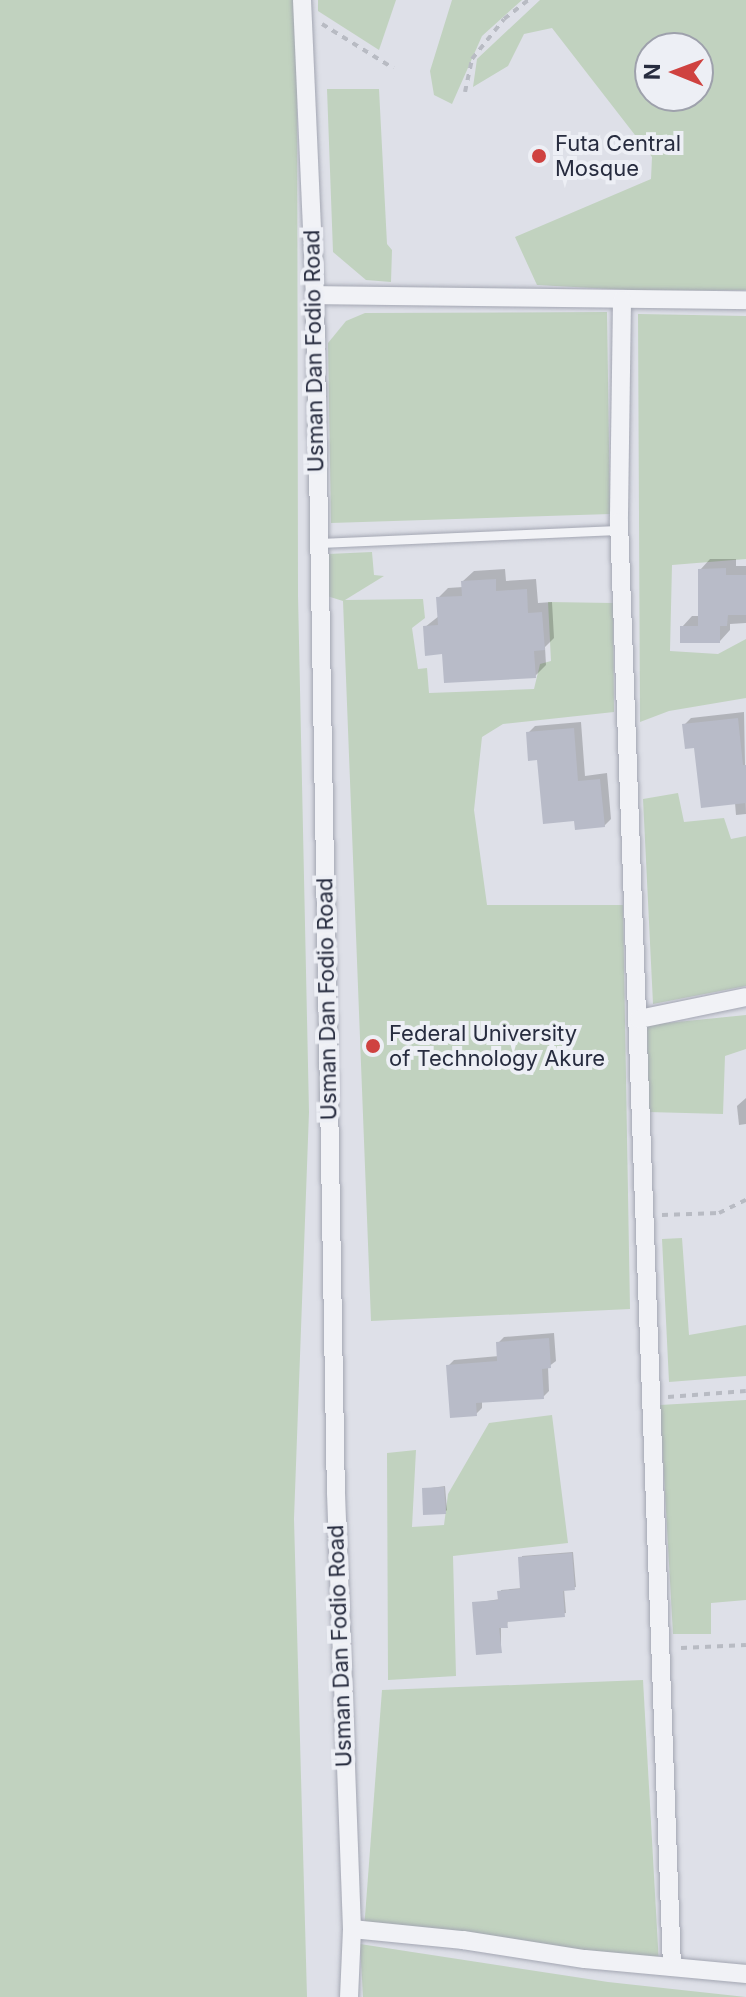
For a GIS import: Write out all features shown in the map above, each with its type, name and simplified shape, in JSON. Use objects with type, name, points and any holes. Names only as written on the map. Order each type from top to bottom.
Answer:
[{"type":"street","name":"Usman Dan Fodio Road","points":[[302,6],[315,295],[336,1493],[352,1929],[349,1997]]},
{"type":"street","points":[[315,295],[746,300]]},
{"type":"street","points":[[622,300],[619,530],[672,1967]]},
{"type":"street","points":[[639,1019],[746,997]]},
{"type":"street","points":[[352,1929],[746,1974]]},
{"type":"lane","points":[[318,543],[619,530]]},
{"type":"path","points":[[465,92],[472,59],[504,19],[528,0]]},
{"type":"path","points":[[302,6],[393,68]]},
{"type":"path","points":[[644,1210],[669,1216],[719,1213],[746,1200]]},
{"type":"path","points":[[650,1398],[746,1391]]},
{"type":"path","points":[[659,1649],[746,1645]]},
{"type":"green space","points":[[0,0],[297,0],[298,595],[309,1112],[294,1519],[307,1997],[0,1997]]},
{"type":"green space","points":[[318,0],[396,0],[379,50],[318,11]]},
{"type":"green space","points":[[452,0],[522,0],[482,36],[452,104],[434,95],[430,71]]},
{"type":"green space","points":[[540,0],[746,0],[746,290],[647,291],[537,285],[515,237],[651,179],[652,157],[552,28],[524,34],[508,66],[473,87],[477,59]]},
{"type":"green space","points":[[327,89],[379,89],[387,244],[392,250],[391,282],[366,280],[333,252]]},
{"type":"green space","points":[[607,312],[610,514],[331,523],[328,343],[346,321],[365,313]]},
{"type":"green space","points":[[638,314],[746,316],[746,559],[672,565],[670,651],[718,654],[746,639],[746,698],[669,711],[640,722]]},
{"type":"green space","points":[[372,552],[374,575],[384,576],[345,600],[423,599],[425,618],[412,628],[418,669],[427,668],[429,693],[534,689],[540,664],[551,661],[548,602],[613,603],[614,712],[503,724],[482,737],[474,810],[487,905],[623,905],[630,1309],[371,1321],[343,601],[327,596],[328,554]]},
{"type":"green space","points":[[678,793],[684,822],[724,818],[731,839],[746,836],[746,986],[653,1004],[643,799]]},
{"type":"green space","points":[[746,1015],[746,1049],[725,1056],[723,1114],[648,1112],[647,1025]]},
{"type":"green space","points":[[682,1238],[689,1335],[746,1325],[746,1376],[669,1382],[662,1239]]},
{"type":"green space","points":[[746,1400],[746,1600],[711,1603],[711,1634],[673,1634],[660,1405]]},
{"type":"green space","points":[[552,1415],[568,1543],[453,1556],[456,1676],[388,1680],[387,1453],[416,1450],[412,1527],[444,1525],[448,1494],[489,1423]]},
{"type":"green space","points":[[643,1680],[659,1965],[364,1930],[382,1690]]},
{"type":"green space","points":[[360,1944],[608,1982],[746,1997],[363,1997]]},
{"type":"building","points":[[726,568],[726,575],[746,575],[746,615],[728,615],[727,626],[720,626],[720,643],[680,643],[680,626],[698,626],[698,569]]},
{"type":"building","points":[[496,579],[496,591],[527,589],[528,613],[542,612],[545,650],[534,651],[536,678],[444,683],[442,654],[425,656],[423,626],[438,625],[436,597],[462,596],[461,581]]},
{"type":"building","points":[[738,718],[743,765],[746,765],[746,803],[701,808],[694,748],[685,749],[682,724]]},
{"type":"building","points":[[574,728],[578,781],[600,779],[605,827],[575,830],[574,821],[543,824],[537,760],[528,761],[526,732]]},
{"type":"building","points":[[549,1338],[551,1368],[542,1369],[544,1399],[476,1403],[477,1416],[450,1418],[446,1365],[497,1361],[496,1342]]},
{"type":"building","points":[[444,1487],[446,1514],[423,1515],[422,1488]]},
{"type":"building","points":[[572,1553],[575,1590],[563,1591],[565,1617],[507,1622],[508,1628],[499,1628],[502,1653],[476,1655],[472,1602],[498,1600],[497,1591],[520,1589],[518,1557]]},
{"type":"place","name":"Futa Central Mosque","points":[[539,156]]},
{"type":"place","name":"Federal University of Technology Akure","points":[[373,1046]]}]
